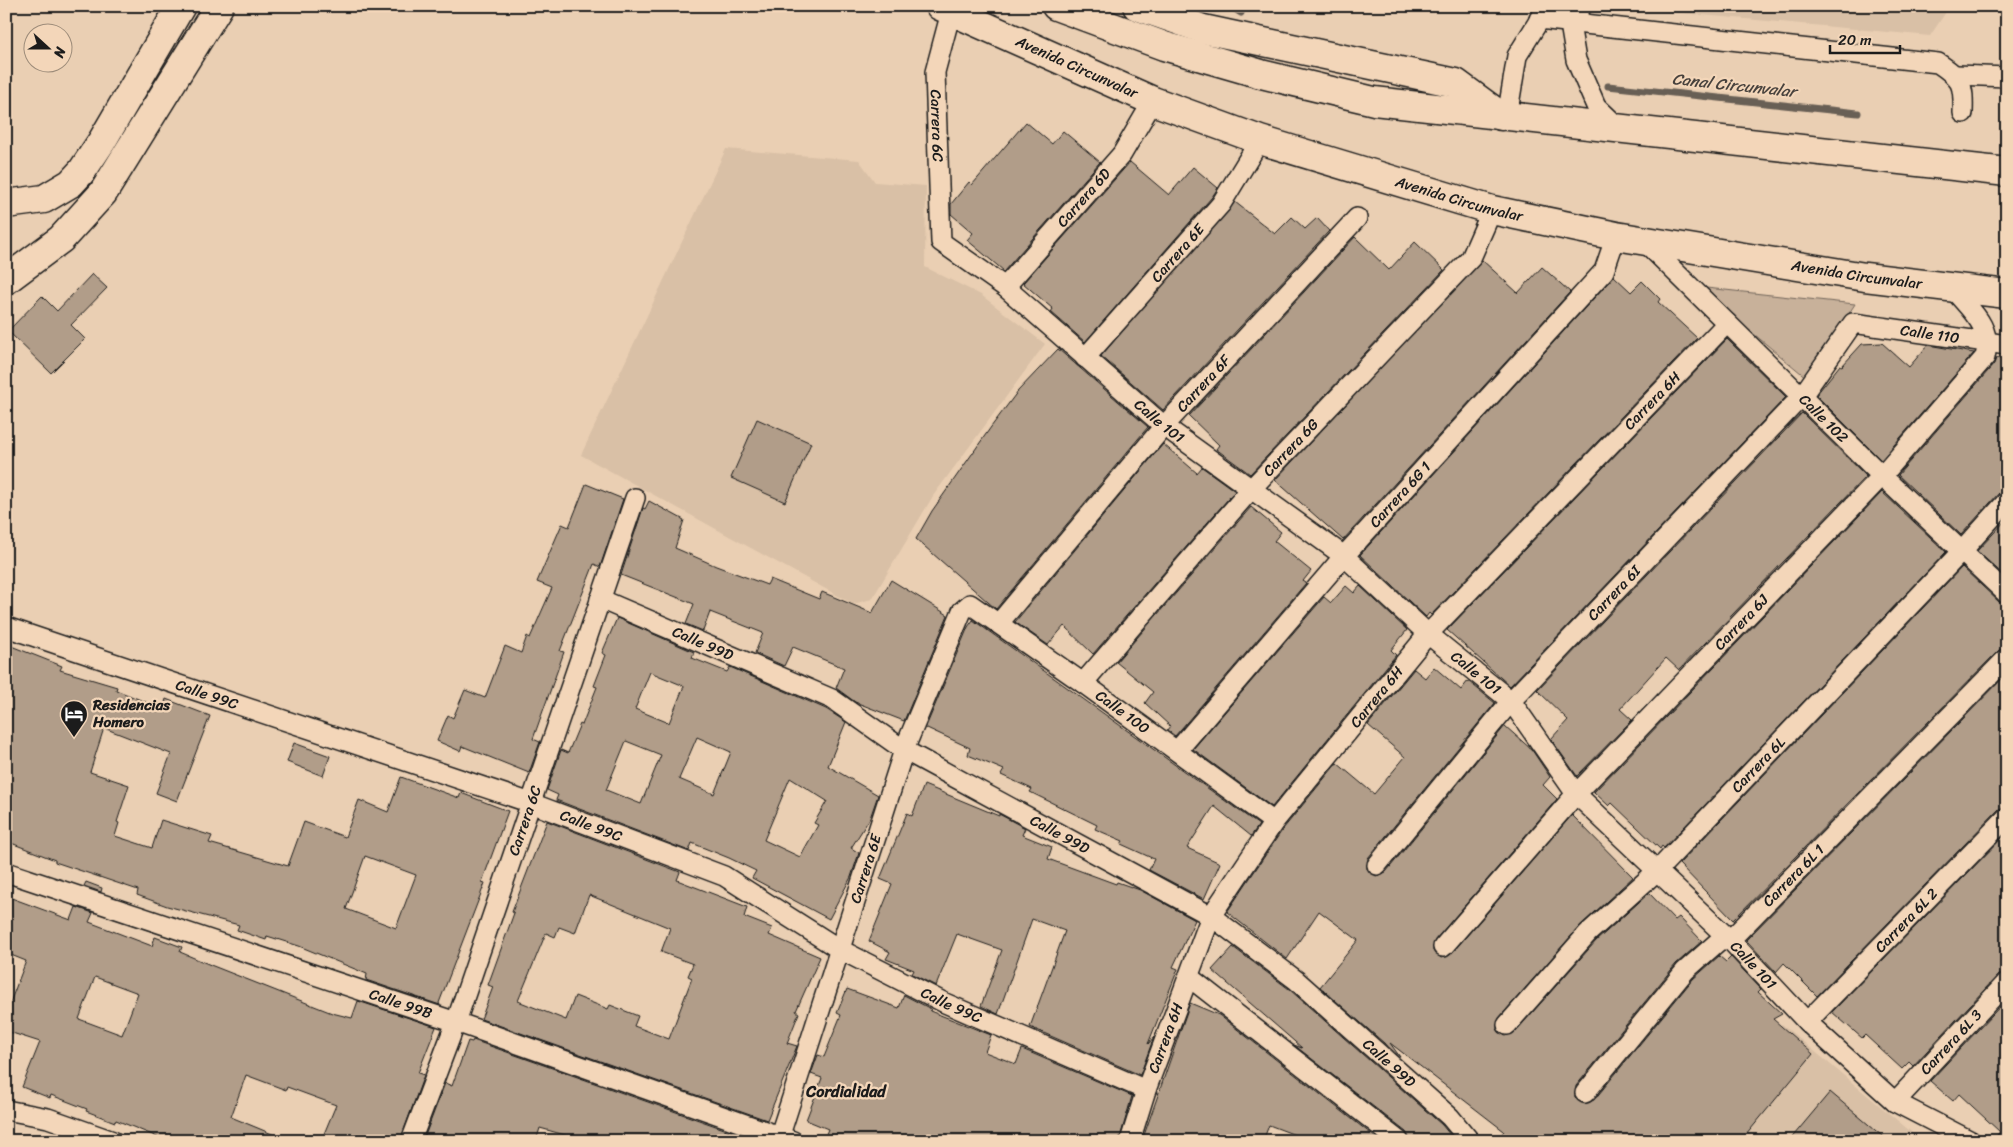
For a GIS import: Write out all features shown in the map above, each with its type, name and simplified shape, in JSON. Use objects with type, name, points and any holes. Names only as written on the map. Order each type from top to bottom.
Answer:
[{"type":"highway","points":[[6,204],[44,199],[71,183],[82,171],[102,141],[182,6]]},
{"type":"highway","points":[[6,280],[61,239],[103,193],[219,6]]},
{"type":"highway","points":[[1056,6],[1164,46],[1261,74],[1374,102],[2007,172]]},
{"type":"highway","points":[[1137,6],[1203,29],[1456,83],[1505,117]]},
{"type":"highway","name":"Avenida Circunvalar","points":[[945,9],[1153,101],[1260,140],[1492,210],[1616,236],[1865,277],[2007,294]]},
{"type":"street","points":[[1582,6],[1570,24],[1576,60],[1596,106],[1620,129]]},
{"type":"street","name":"Carrera 6C","points":[[940,242],[936,72],[945,9]]},
{"type":"street","points":[[1505,117],[1517,56],[1544,13],[1570,24],[1938,63],[1957,75],[2007,77]]},
{"type":"street","points":[[1957,75],[1964,91],[1963,113]]},
{"type":"street","name":"Carrera 6D","points":[[1005,287],[1122,154],[1153,101]]},
{"type":"street","name":"Carrera 6E","points":[[1086,358],[1221,204],[1260,140]]},
{"type":"street","name":"Carrera 6G","points":[[1084,683],[1252,488],[1471,258],[1492,210]]},
{"type":"street","name":"Carrera 6F","points":[[999,623],[1164,426],[1357,218]]},
{"type":"street","name":"Carrera 6G 1","points":[[1177,751],[1344,556],[1604,270],[1616,236]]},
{"type":"street","name":"Calle 102","points":[[1643,240],[1882,476],[2007,594]]},
{"type":"street","name":"Calle 101","points":[[940,242],[1005,287],[1164,426],[1344,556],[1428,634],[1511,701],[1576,794],[1656,872],[1730,940],[1807,1022],[1895,1102],[1971,1141]]},
{"type":"street","points":[[1953,289],[1998,345]]},
{"type":"street","name":"Carrera 6H","points":[[1130,1141],[1146,1090],[1211,916],[1274,822],[1428,634],[1727,323]]},
{"type":"street","name":"Calle 110","points":[[1853,323],[1998,345]]},
{"type":"street","name":"Carrera 6I","points":[[1377,865],[1511,701],[1802,396],[1853,323]]},
{"type":"street","name":"Carrera 6J","points":[[1443,947],[1576,794],[1882,476],[1985,357],[1998,345]]},
{"type":"street","name":"Carrera 6C","points":[[412,1141],[456,1022],[635,498]]},
{"type":"street","name":"Carrera 6L","points":[[1507,1026],[1588,933],[1656,872],[1962,551],[2007,501]]},
{"type":"street","name":"Calle 99D","points":[[600,599],[832,698],[904,750],[1211,916],[1296,980],[1450,1117],[1470,1141]]},
{"type":"street","name":"Carrera 6E","points":[[784,1139],[839,949],[904,750],[962,611],[970,604]]},
{"type":"street","name":"Calle 100","points":[[970,604],[1084,683],[1274,822]]},
{"type":"street","name":"Calle 99C","points":[[6,627],[531,803],[724,876],[839,949],[945,1003],[1146,1090]]},
{"type":"street","name":"Carrera 6L 1","points":[[1585,1092],[1685,971],[1720,940],[1730,940],[2007,658]]},
{"type":"street","name":"Carrera 6L 2","points":[[1807,1022],[2007,817]]},
{"type":"street","name":"Calle 99B","points":[[6,872],[456,1022],[784,1139]]},
{"type":"street","points":[[1189,978],[1399,1141]]},
{"type":"street","name":"Carrera 6L 3","points":[[1895,1102],[2007,982]]},
{"type":"street","points":[[6,1110],[48,1118],[113,1141]]},
{"type":"shaded area","points":[[1606,6],[1950,6],[1930,36]]},
{"type":"shaded area","points":[[726,149],[859,160],[875,182],[926,186],[925,267],[981,295],[1045,344],[933,496],[872,599],[853,604],[581,455]]},
{"type":"shaded area","points":[[1697,287],[1855,304],[1807,378]]},
{"type":"shaded area","points":[[1782,1024],[1922,1141],[1679,1141]]},
{"type":"building","points":[[1026,122],[1052,144],[1063,131],[1100,162],[1004,271],[967,240],[973,233],[951,214],[951,204],[969,182],[972,185]]},
{"type":"building","points":[[1130,162],[1169,195],[1193,167],[1218,188],[1085,342],[1051,312],[1053,309],[1023,283]]},
{"type":"building","points":[[1235,202],[1275,234],[1292,217],[1305,229],[1317,218],[1329,231],[1163,410],[1101,356]]},
{"type":"building","points":[[1355,237],[1389,270],[1415,242],[1444,270],[1250,474],[1216,449],[1219,445],[1189,416]]},
{"type":"building","points":[[1482,260],[1518,293],[1542,267],[1570,292],[1343,540],[1275,480]]},
{"type":"building","points":[[92,274],[107,288],[71,325],[85,339],[51,373],[8,331],[42,296],[57,311]]},
{"type":"building","points":[[1614,276],[1631,292],[1642,281],[1660,299],[1658,302],[1697,338],[1431,615],[1429,613],[1426,617],[1360,555]]},
{"type":"building","points":[[1727,339],[1786,397],[1510,686],[1447,630]]},
{"type":"building","points":[[1882,343],[1909,367],[1928,345],[1974,353],[1881,460],[1816,395],[1840,365],[1842,366],[1862,344]]},
{"type":"building","points":[[1058,349],[1148,427],[996,609],[916,539],[932,511],[991,427],[1018,391]]},
{"type":"building","points":[[1996,358],[2007,360],[2007,490],[1999,493],[1961,535],[1898,475],[1994,364]]},
{"type":"building","points":[[1802,413],[1866,476],[1679,670],[1666,658],[1620,709],[1632,720],[1577,776],[1551,739],[1568,720],[1537,690]]},
{"type":"building","points":[[757,419],[811,443],[785,502],[731,478]]},
{"type":"building","points":[[1163,444],[1197,473],[1202,467],[1235,491],[1093,654],[1064,626],[1048,645],[1015,622]]},
{"type":"building","points":[[586,484],[623,499],[600,567],[594,564],[560,651],[564,652],[533,739],[540,742],[529,773],[462,746],[460,751],[437,741],[448,715],[453,718],[465,690],[485,698],[505,646],[521,653],[527,636],[530,638],[552,588],[537,582],[562,524],[569,527]]},
{"type":"building","points":[[1882,492],[1946,552],[1664,848],[1662,846],[1660,849],[1612,803],[1609,806],[1594,792]]},
{"type":"building","points":[[649,501],[684,520],[675,548],[716,566],[767,585],[770,579],[819,599],[822,592],[872,613],[891,580],[948,615],[904,721],[855,702],[836,688],[844,668],[793,647],[784,666],[755,653],[763,633],[710,612],[703,631],[686,624],[694,604],[621,575],[643,508],[645,509]]},
{"type":"building","points":[[1251,507],[1281,532],[1274,541],[1311,571],[1303,581],[1306,583],[1175,736],[1167,730],[1170,726],[1145,703],[1153,692],[1116,662]]},
{"type":"building","points":[[2007,519],[2007,578],[1977,551]]},
{"type":"building","points":[[1962,567],[1999,602],[2007,605],[2007,647],[1999,650],[1733,920],[1679,864]]},
{"type":"building","points":[[1346,586],[1354,593],[1360,586],[1407,630],[1391,650],[1396,655],[1272,807],[1193,749],[1324,597],[1331,603]]},
{"type":"building","points":[[617,618],[694,652],[692,658],[727,672],[730,667],[826,709],[846,722],[828,766],[878,795],[870,818],[851,848],[859,853],[851,877],[829,919],[752,878],[756,871],[729,858],[692,843],[689,851],[556,800],[558,795],[547,790],[561,750],[568,753],[580,724],[582,725],[597,687],[594,686],[606,655],[602,653]],"holes":[[[650,672],[684,686],[669,723],[635,709]],[[697,737],[731,752],[714,794],[679,779]],[[626,741],[661,755],[641,804],[606,790]],[[790,778],[827,801],[814,823],[818,825],[800,857],[764,840]]]},
{"type":"building","points":[[973,620],[1259,825],[1251,836],[1214,806],[1187,848],[1220,863],[1204,899],[1149,870],[1154,859],[1121,844],[1123,841],[1095,829],[1097,825],[1030,792],[1032,789],[1001,775],[1004,770],[968,755],[970,748],[927,728],[925,729],[968,627]]},
{"type":"building","points":[[6,644],[62,666],[60,670],[117,687],[116,690],[163,709],[166,699],[210,716],[177,801],[156,793],[171,754],[104,728],[90,772],[129,785],[117,822],[119,823],[115,836],[152,848],[161,820],[212,836],[209,843],[288,866],[304,822],[345,837],[359,800],[388,812],[401,777],[459,798],[461,793],[508,811],[482,882],[485,883],[439,1003],[440,1005],[366,980],[367,974],[299,946],[267,936],[266,940],[237,930],[239,925],[167,906],[137,895],[138,890],[55,862],[55,860],[6,841]],"holes":[[[365,856],[416,875],[396,928],[346,909]]]},
{"type":"building","points":[[1434,667],[1461,690],[1468,681],[1495,703],[1368,858],[1367,869],[1376,876],[1386,872],[1505,726],[1532,750],[1550,777],[1543,785],[1557,799],[1435,940],[1433,951],[1441,958],[1451,954],[1572,815],[1633,877],[1580,926],[1499,1018],[1497,1029],[1505,1036],[1515,1032],[1596,941],[1649,893],[1675,920],[1679,917],[1702,941],[1676,964],[1576,1086],[1575,1097],[1584,1104],[1594,1100],[1693,979],[1719,956],[1726,962],[1731,957],[1761,989],[1758,992],[1782,1014],[1773,1019],[1813,1054],[1741,1141],[1496,1141],[1504,1131],[1390,1043],[1400,1057],[1320,987],[1358,940],[1319,911],[1287,959],[1227,912],[1283,829],[1337,763],[1374,794],[1405,757],[1368,725],[1414,669],[1425,678]]},
{"type":"building","points":[[2007,674],[2007,806],[1999,809],[1817,996],[1784,963],[1776,972],[1746,940]]},
{"type":"building","points":[[294,743],[330,756],[323,776],[287,762]]},
{"type":"building","points":[[924,785],[999,816],[999,814],[1025,828],[1022,835],[1052,847],[1048,859],[1116,884],[1117,882],[1140,890],[1195,920],[1173,967],[1178,969],[1148,1044],[1154,1037],[1140,1075],[1030,1027],[1065,931],[1032,919],[998,1014],[981,1006],[1002,950],[957,934],[936,986],[912,974],[914,970],[886,959],[890,952],[869,941],[892,884],[880,879],[907,813],[912,816]]},
{"type":"building","points":[[547,821],[680,872],[677,880],[747,907],[744,917],[772,928],[769,935],[820,957],[796,1011],[799,1013],[787,1043],[797,1046],[767,1120],[481,1019],[493,987],[488,985],[514,913],[512,912]],"holes":[[[589,895],[670,928],[661,952],[693,964],[688,976],[692,978],[669,1039],[634,1026],[638,1016],[610,1005],[608,1009],[575,996],[566,1020],[518,1001],[546,933],[555,937],[559,927],[575,933]]]},
{"type":"building","points":[[2007,833],[2007,971],[1999,974],[1913,1066],[1909,1062],[1902,1069],[1865,1035],[1862,1038],[1832,1012]]},
{"type":"building","points":[[86,882],[102,888],[101,892],[84,886]]},
{"type":"building","points":[[6,896],[71,920],[76,907],[93,913],[89,922],[152,946],[155,937],[182,947],[180,952],[332,1013],[352,1018],[358,1001],[436,1027],[418,1073],[424,1075],[400,1141],[321,1141],[336,1105],[287,1087],[286,1090],[246,1075],[231,1117],[289,1141],[167,1141],[116,1120],[115,1122],[86,1111],[87,1109],[51,1095],[50,1098],[22,1087],[40,1042],[6,1031],[6,1013],[26,961],[6,953]],"holes":[[[95,977],[138,993],[122,1035],[79,1019]]]},
{"type":"building","points":[[1233,947],[1289,989],[1442,1125],[1455,1141],[1410,1141],[1406,1132],[1294,1045],[1302,1048],[1212,970]]},
{"type":"building","points":[[847,989],[899,1008],[904,995],[931,1009],[930,1011],[991,1035],[985,1052],[1016,1064],[1022,1049],[1132,1096],[1119,1141],[843,1141],[826,1134],[828,1129],[806,1120],[822,1078],[811,1074],[818,1055],[824,1057],[841,1015],[837,1013]]},
{"type":"building","points":[[2007,999],[2007,1129],[2000,1132],[1959,1094],[1953,1101],[1930,1081]]},
{"type":"building","points":[[1190,1003],[1219,1015],[1380,1141],[1311,1141],[1269,1125],[1263,1141],[1142,1141]]},
{"type":"building","points":[[473,1040],[758,1141],[586,1141],[540,1128],[536,1141],[423,1141],[445,1083],[452,1086],[468,1041],[472,1042]]},
{"type":"building","points":[[1830,1092],[1888,1141],[1789,1141]]},
{"type":"waterway","points":[[1230,6],[1241,13]]},
{"type":"waterway","name":"Canal Circunvalar","points":[[1608,86],[1858,113]]},
{"type":"place","name":"Residencias Homero","points":[[74,738]]},
{"type":"district","name":"Cordialidad","points":[[846,1091]]}]
